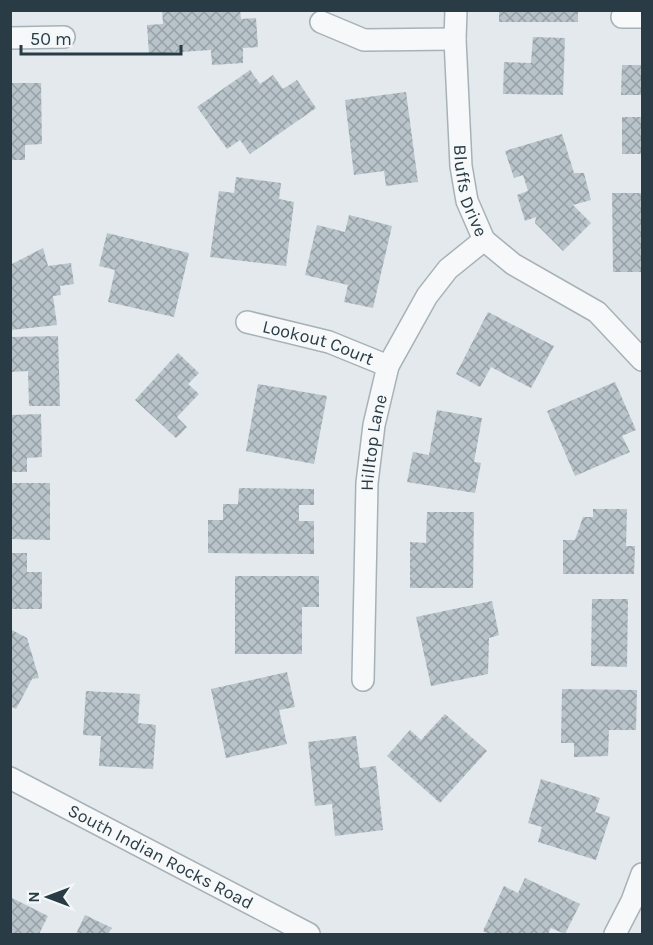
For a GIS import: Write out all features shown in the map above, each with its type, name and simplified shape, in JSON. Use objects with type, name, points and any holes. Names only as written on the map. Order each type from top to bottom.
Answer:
[{"type":"street","name":"Bluffs Drive","points":[[456,10],[455,39],[461,166],[467,201],[484,240],[513,264],[597,312],[642,360]]},
{"type":"street","points":[[321,22],[364,40],[455,39]]},
{"type":"street","points":[[10,38],[64,38]]},
{"type":"street","name":"Hilltop Lane","points":[[363,680],[367,483],[374,425],[388,366],[427,296],[448,269],[484,240]]},
{"type":"street","name":"Lookout Court","points":[[247,322],[329,342],[388,366]]},
{"type":"street","name":"South Indian Rocks Road","points":[[10,778],[309,934]]},
{"type":"street","points":[[615,934],[637,903],[642,874]]},
{"type":"building","points":[[162,10],[240,10],[241,19],[256,18],[258,47],[243,48],[243,63],[212,65],[211,50],[149,54],[147,25],[163,24]]},
{"type":"building","points":[[499,10],[578,10],[578,22],[499,22]]},
{"type":"building","points":[[533,37],[565,38],[563,95],[503,94],[504,62],[531,63]]},
{"type":"building","points":[[622,65],[642,65],[642,95],[621,95]]},
{"type":"building","points":[[250,70],[260,84],[273,75],[283,89],[297,80],[316,108],[250,154],[240,140],[227,149],[197,107]]},
{"type":"building","points":[[10,83],[41,83],[42,144],[25,145],[25,160],[10,160]]},
{"type":"building","points":[[406,92],[418,182],[386,186],[384,171],[354,175],[345,100]]},
{"type":"building","points":[[622,117],[642,117],[642,154],[622,154]]},
{"type":"building","points":[[562,134],[574,173],[584,173],[591,200],[573,205],[591,223],[563,251],[535,223],[536,217],[525,221],[517,195],[528,191],[523,175],[514,178],[505,151]]},
{"type":"building","points":[[236,177],[281,183],[279,199],[294,202],[286,266],[210,257],[219,191],[234,193]]},
{"type":"building","points":[[612,193],[642,193],[642,272],[613,272]]},
{"type":"building","points":[[349,215],[392,226],[373,308],[344,302],[348,285],[305,275],[317,225],[345,232]]},
{"type":"building","points":[[107,233],[189,253],[174,317],[108,302],[115,270],[99,266]]},
{"type":"building","points":[[43,248],[48,266],[71,263],[74,284],[60,286],[61,295],[53,296],[57,325],[11,330],[10,265]]},
{"type":"building","points":[[488,312],[554,346],[531,388],[491,367],[480,387],[456,374]]},
{"type":"building","points":[[58,336],[60,406],[29,406],[28,371],[10,372],[10,337]]},
{"type":"building","points":[[178,353],[199,373],[188,384],[199,394],[177,417],[187,427],[176,438],[135,400]]},
{"type":"building","points":[[615,382],[636,430],[622,436],[630,452],[575,476],[547,411]]},
{"type":"building","points":[[258,384],[327,396],[314,464],[246,451]]},
{"type":"building","points":[[437,410],[482,418],[474,462],[481,463],[475,493],[407,482],[413,452],[429,455]]},
{"type":"building","points":[[41,414],[42,457],[27,458],[27,472],[10,472],[11,415]]},
{"type":"building","points":[[10,483],[50,483],[50,540],[10,539]]},
{"type":"building","points":[[239,488],[314,489],[314,505],[299,505],[299,521],[314,521],[314,554],[208,553],[208,520],[223,520],[223,504],[238,504]]},
{"type":"building","points":[[593,509],[627,509],[626,546],[635,546],[634,574],[563,574],[563,540],[575,540],[583,517],[593,517]]},
{"type":"building","points":[[427,512],[474,512],[473,588],[410,588],[410,542],[426,543]]},
{"type":"building","points":[[10,553],[27,553],[27,572],[42,572],[42,609],[10,609]]},
{"type":"building","points":[[235,576],[319,576],[319,607],[302,607],[302,654],[235,654]]},
{"type":"building","points":[[592,599],[628,599],[627,667],[591,666]]},
{"type":"building","points":[[492,601],[499,635],[489,638],[488,674],[431,686],[416,617]]},
{"type":"building","points":[[10,629],[27,638],[39,678],[32,679],[16,709],[10,706]]},
{"type":"building","points":[[287,672],[295,707],[279,710],[287,744],[226,758],[211,689]]},
{"type":"building","points":[[562,689],[637,690],[636,730],[609,730],[608,756],[574,757],[574,743],[561,743]]},
{"type":"building","points":[[86,691],[140,694],[138,723],[156,725],[153,769],[99,766],[101,736],[83,735]]},
{"type":"building","points":[[445,714],[487,751],[440,803],[387,756],[410,730],[421,740]]},
{"type":"building","points":[[356,736],[360,768],[376,766],[383,830],[335,836],[332,804],[315,806],[308,742]]},
{"type":"building","points":[[541,779],[600,798],[595,812],[610,817],[596,860],[538,842],[542,827],[528,823]]},
{"type":"building","points":[[525,878],[580,904],[565,934],[551,928],[548,934],[489,934],[483,931],[504,886],[518,893]]},
{"type":"building","points":[[10,897],[48,916],[39,934],[10,934]]},
{"type":"building","points":[[85,915],[112,928],[108,934],[76,934]]}]
